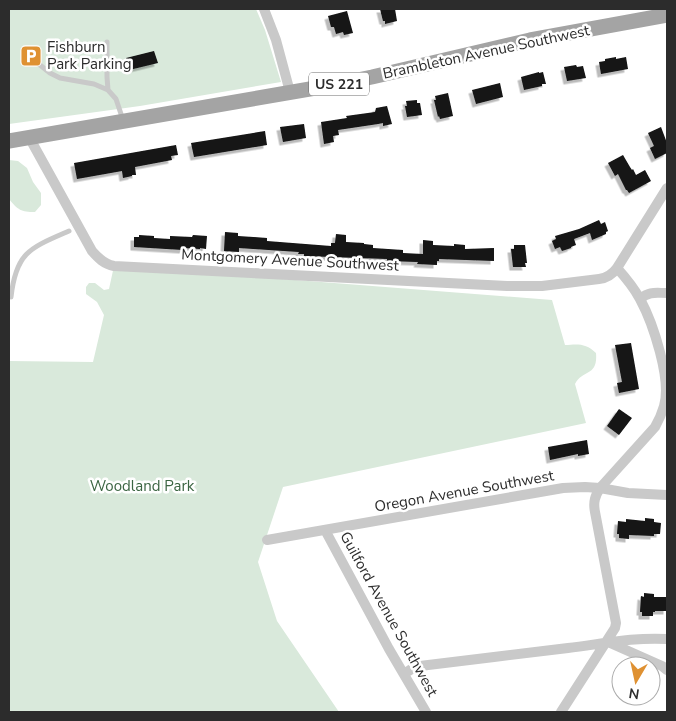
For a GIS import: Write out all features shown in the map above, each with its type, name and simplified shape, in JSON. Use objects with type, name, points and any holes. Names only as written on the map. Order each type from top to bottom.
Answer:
[{"type":"main road","name":"Brambleton Avenue Southwest","points":[[9,141],[372,77],[530,40],[667,15]]},
{"type":"street","points":[[264,9],[276,40],[290,92]]},
{"type":"street","name":"Montgomery Avenue Southwest","points":[[29,137],[92,252],[109,265],[524,287],[607,278],[617,268]]},
{"type":"street","points":[[561,712],[607,642],[616,623],[594,504],[595,496],[625,459],[650,433],[660,418],[665,405],[666,378],[659,347],[640,299],[630,282],[617,268],[667,188]]},
{"type":"street","points":[[640,299],[651,292],[667,293]]},
{"type":"street","name":"Oregon Avenue Southwest","points":[[267,540],[548,491],[585,487],[628,493],[667,494]]},
{"type":"street","name":"Guilford Avenue Southwest","points":[[325,530],[332,546],[426,712]]},
{"type":"street","points":[[404,674],[420,666],[607,642],[667,638]]},
{"type":"street","points":[[607,642],[662,666],[667,670]]},
{"type":"lane","points":[[107,42],[108,90]]},
{"type":"lane","points":[[35,61],[60,78],[94,84],[108,90],[116,99],[123,121]]},
{"type":"lane","points":[[11,297],[18,264],[24,257],[41,243],[69,231]]},
{"type":"green space","points":[[9,9],[256,9],[265,30],[281,82],[140,106],[9,124]]},
{"type":"green space","points":[[9,160],[18,161],[27,168],[33,182],[41,193],[41,205],[35,212],[20,210],[9,199]]},
{"type":"green space","name":"Woodland Park","points":[[114,266],[552,300],[565,345],[582,345],[589,347],[596,353],[595,366],[578,379],[575,384],[586,423],[283,487],[258,562],[277,621],[339,712],[9,712],[9,361],[93,362],[104,315],[97,302],[86,294],[86,287],[89,283],[95,283],[104,290],[109,289]]},
{"type":"building","points":[[380,9],[395,9],[397,21],[385,24]]},
{"type":"building","points":[[347,11],[353,33],[344,35],[343,32],[336,34],[334,27],[331,27],[328,16]]},
{"type":"building","points":[[154,51],[158,63],[129,70],[126,58]]},
{"type":"building","points":[[616,57],[616,59],[626,57],[628,69],[601,74],[599,62]]},
{"type":"building","points":[[576,65],[577,67],[583,66],[586,78],[567,81],[564,67]]},
{"type":"building","points":[[543,72],[546,84],[524,90],[521,77]]},
{"type":"building","points":[[500,83],[503,97],[476,104],[472,90]]},
{"type":"building","points":[[448,93],[453,116],[440,119],[434,100],[436,100],[435,96]]},
{"type":"building","points":[[417,100],[417,103],[420,103],[422,115],[407,117],[406,101]]},
{"type":"building","points":[[387,106],[392,124],[383,126],[383,123],[338,130],[339,135],[333,136],[334,142],[324,144],[321,122],[375,112],[376,108]]},
{"type":"building","points":[[304,124],[306,138],[283,142],[280,127]]},
{"type":"building","points":[[661,127],[667,143],[667,153],[655,159],[650,148],[654,146],[648,133]]},
{"type":"building","points":[[265,131],[267,145],[194,157],[191,143]]},
{"type":"building","points":[[176,145],[178,155],[171,156],[172,160],[135,167],[136,175],[123,178],[122,171],[77,179],[74,163]]},
{"type":"building","points":[[623,155],[636,175],[645,170],[651,181],[629,193],[618,174],[615,176],[608,163]]},
{"type":"building","points":[[599,220],[601,224],[605,222],[608,231],[606,234],[592,240],[590,233],[574,239],[576,245],[571,248],[562,251],[560,247],[555,249],[552,241],[556,239],[555,236],[579,229]]},
{"type":"building","points":[[225,232],[238,233],[238,236],[267,238],[267,241],[331,246],[331,243],[335,243],[336,234],[346,235],[346,242],[373,245],[373,248],[403,250],[403,253],[423,254],[423,240],[433,241],[433,245],[465,245],[465,249],[494,248],[494,261],[439,259],[437,265],[387,261],[387,259],[304,256],[304,254],[298,254],[299,252],[239,248],[239,252],[224,251]]},
{"type":"building","points":[[139,235],[170,239],[170,236],[207,236],[206,249],[184,248],[183,250],[134,247],[134,237],[139,237]]},
{"type":"building","points":[[514,245],[525,245],[526,267],[513,267],[511,249],[514,249]]},
{"type":"building","points":[[631,343],[639,389],[619,393],[617,383],[622,382],[615,345]]},
{"type":"building","points":[[619,409],[632,418],[619,435],[607,426]]},
{"type":"building","points":[[587,440],[589,454],[578,456],[578,454],[550,460],[548,447]]},
{"type":"building","points":[[645,518],[654,519],[654,522],[661,523],[660,534],[654,534],[654,536],[629,535],[629,539],[619,538],[619,534],[617,534],[618,521],[626,522],[626,519],[645,521]]},
{"type":"building","points":[[644,593],[654,594],[654,597],[667,597],[667,611],[655,611],[653,616],[642,616],[642,612],[640,612],[641,596],[644,597]]},
{"type":"place","name":"Fishburn Park Parking","points":[[31,56]]}]
